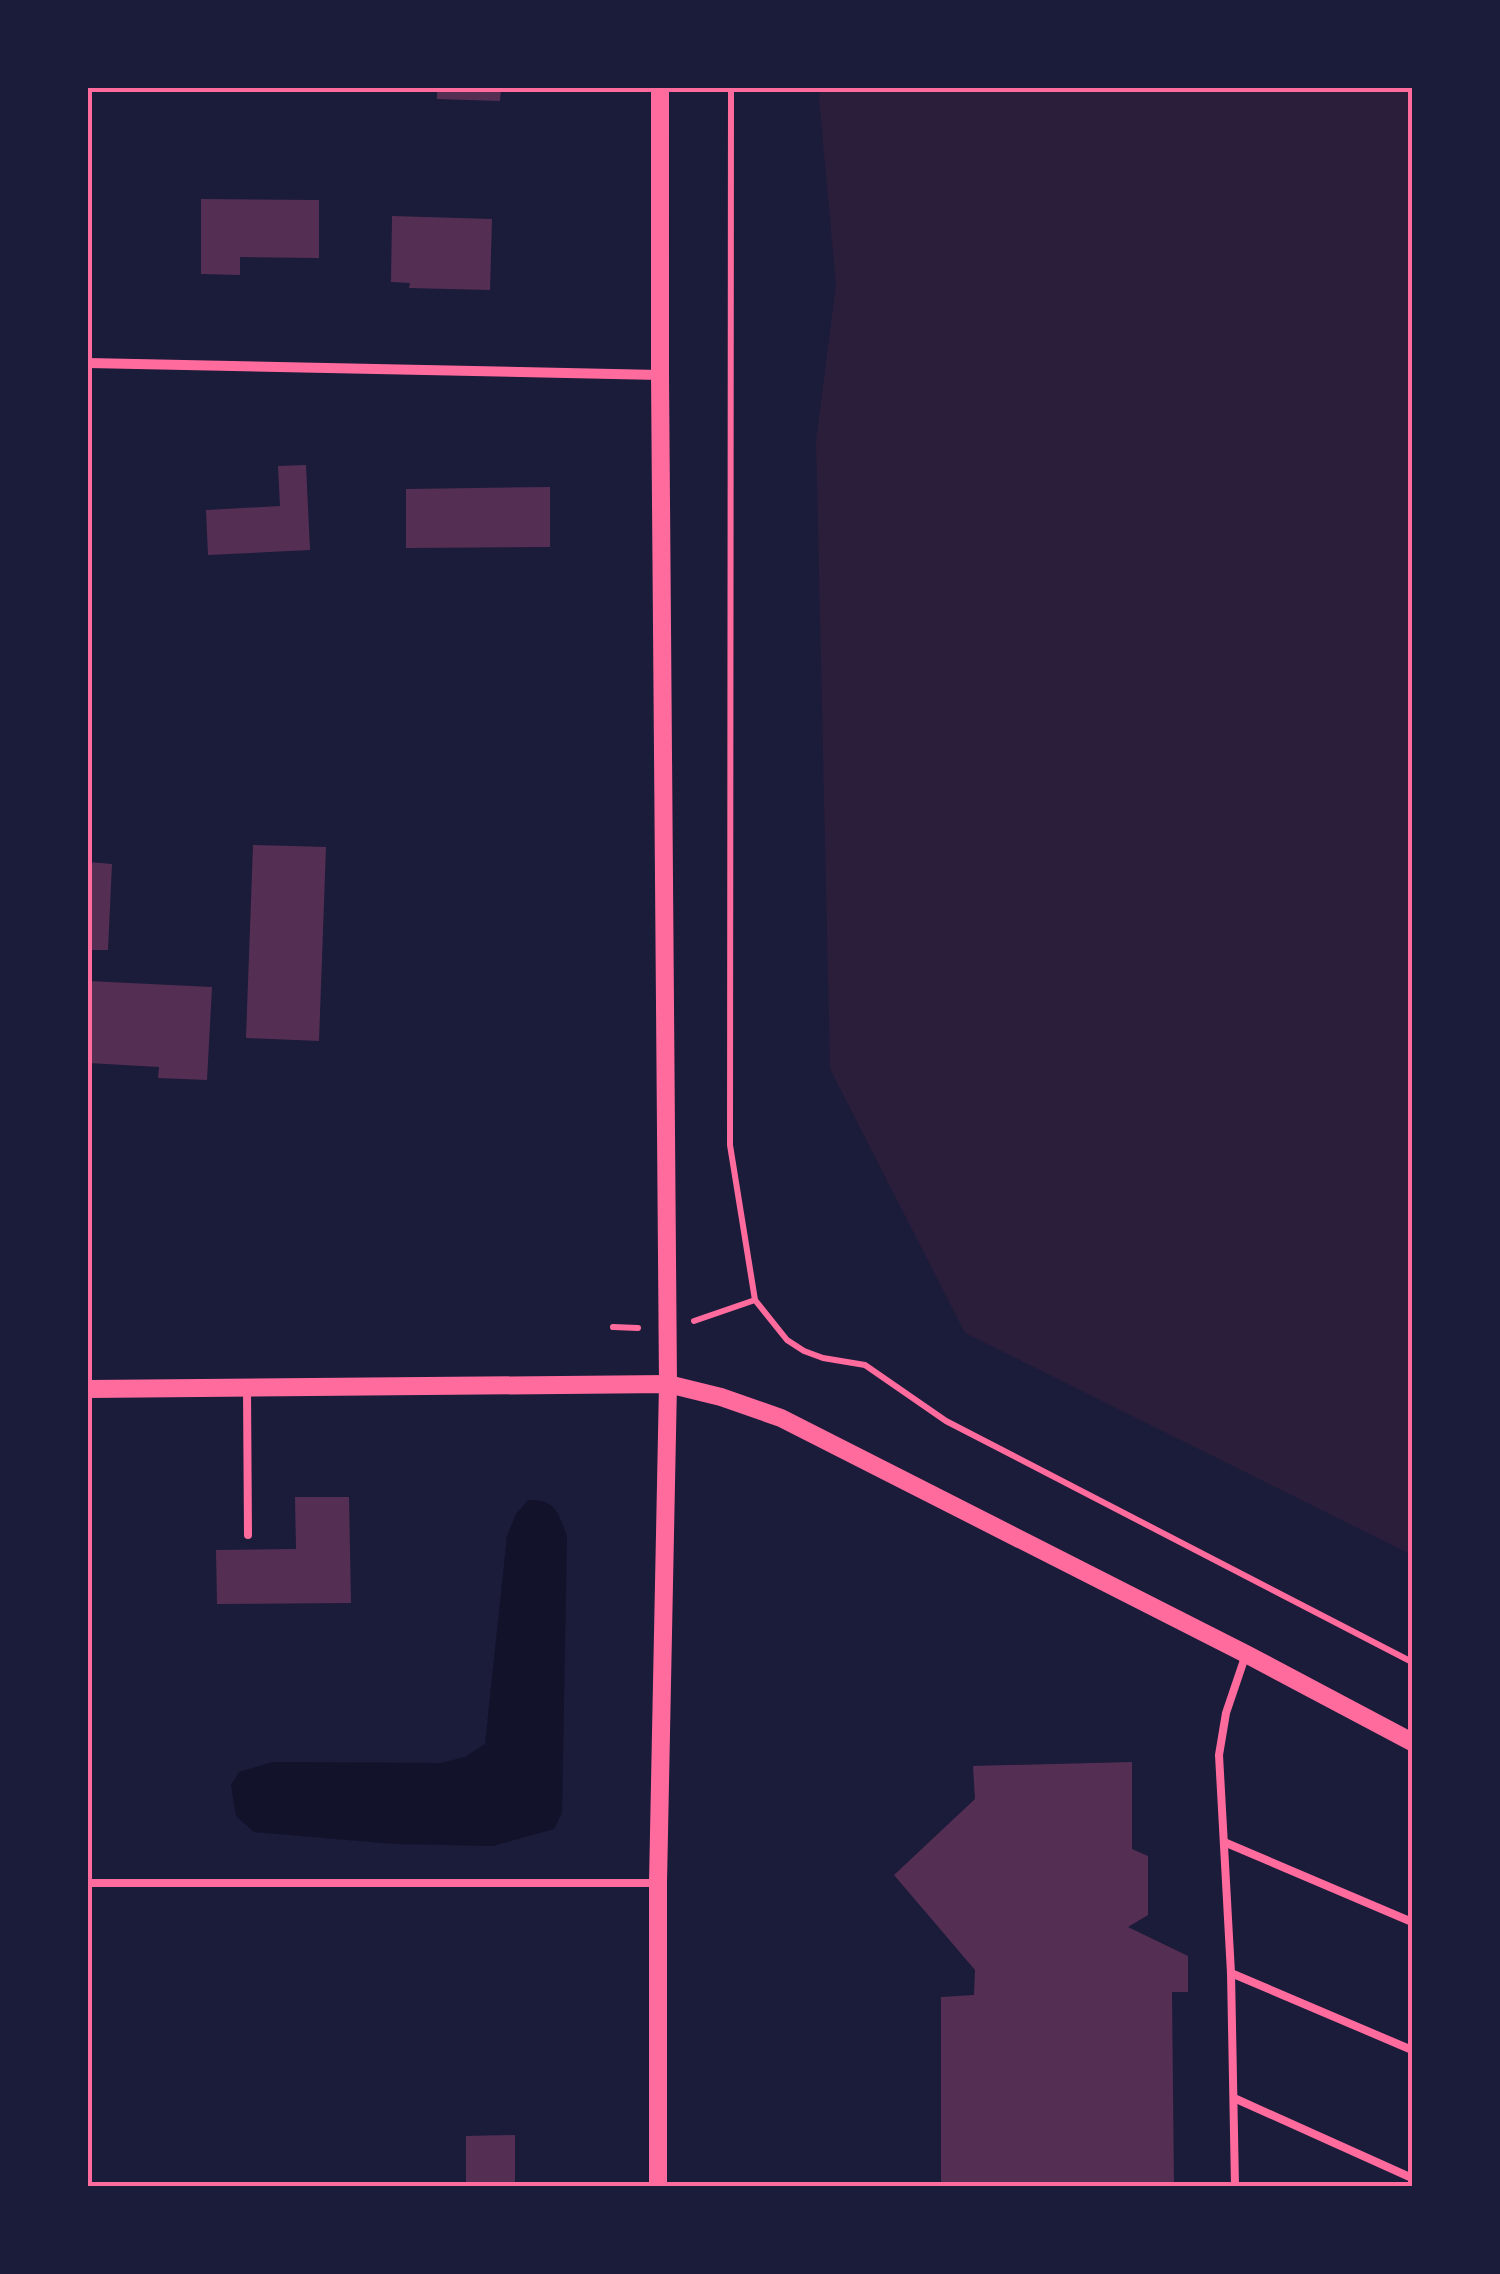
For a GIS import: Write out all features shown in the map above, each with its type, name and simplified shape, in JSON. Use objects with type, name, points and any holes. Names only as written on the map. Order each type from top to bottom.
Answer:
[{"type":"street","points":[[658,2186],[658,1884],[668,1384],[660,88]]},
{"type":"street","points":[[88,363],[660,375]]},
{"type":"street","points":[[88,1389],[668,1384],[721,1398],[781,1418],[1412,1742]]},
{"type":"lane","points":[[247,1389],[248,1535]]},
{"type":"lane","points":[[1235,2186],[1231,1972],[1219,1755],[1226,1714],[1246,1654]]},
{"type":"lane","points":[[1223,1842],[1412,1922]]},
{"type":"lane","points":[[88,1884],[658,1884]]},
{"type":"lane","points":[[1231,1972],[1412,2050]]},
{"type":"lane","points":[[1234,2098],[1412,2178]]},
{"type":"path","points":[[730,88],[730,1145],[754,1300],[786,1340],[804,1352],[865,1365],[946,1420],[1412,1662]]},
{"type":"shaded area","points":[[820,88],[1412,88],[1412,1555],[965,1333],[830,1069],[816,441],[836,285]]},
{"type":"shaded area","points":[[528,1500],[550,1505],[567,1536],[562,1813],[554,1829],[493,1846],[394,1844],[254,1832],[236,1816],[231,1785],[239,1772],[273,1762],[441,1763],[465,1757],[485,1744],[507,1536],[516,1514]]},
{"type":"building","points":[[437,88],[501,88],[500,101],[437,99]]},
{"type":"building","points":[[201,199],[319,200],[319,258],[240,257],[240,275],[201,274]]},
{"type":"building","points":[[392,216],[492,219],[490,290],[409,288],[410,283],[391,282]]},
{"type":"building","points":[[306,465],[310,550],[208,555],[206,510],[280,506],[278,466]]},
{"type":"building","points":[[550,487],[550,547],[406,548],[406,489]]},
{"type":"building","points":[[253,845],[326,847],[319,1041],[246,1038]]},
{"type":"building","points":[[88,862],[112,864],[108,950],[91,950],[90,960],[88,960]]},
{"type":"building","points":[[88,981],[212,987],[207,1080],[158,1078],[159,1067],[88,1063]]},
{"type":"building","points":[[295,1497],[349,1497],[351,1603],[217,1604],[216,1550],[296,1549]]},
{"type":"building","points":[[1132,1762],[1132,1849],[1148,1856],[1148,1915],[1128,1927],[1188,1956],[1188,1992],[1172,1992],[1174,2186],[941,2186],[941,1997],[974,1995],[975,1970],[894,1875],[975,1799],[973,1766]]},
{"type":"building","points":[[515,2135],[515,2186],[466,2186],[466,2136]]}]
